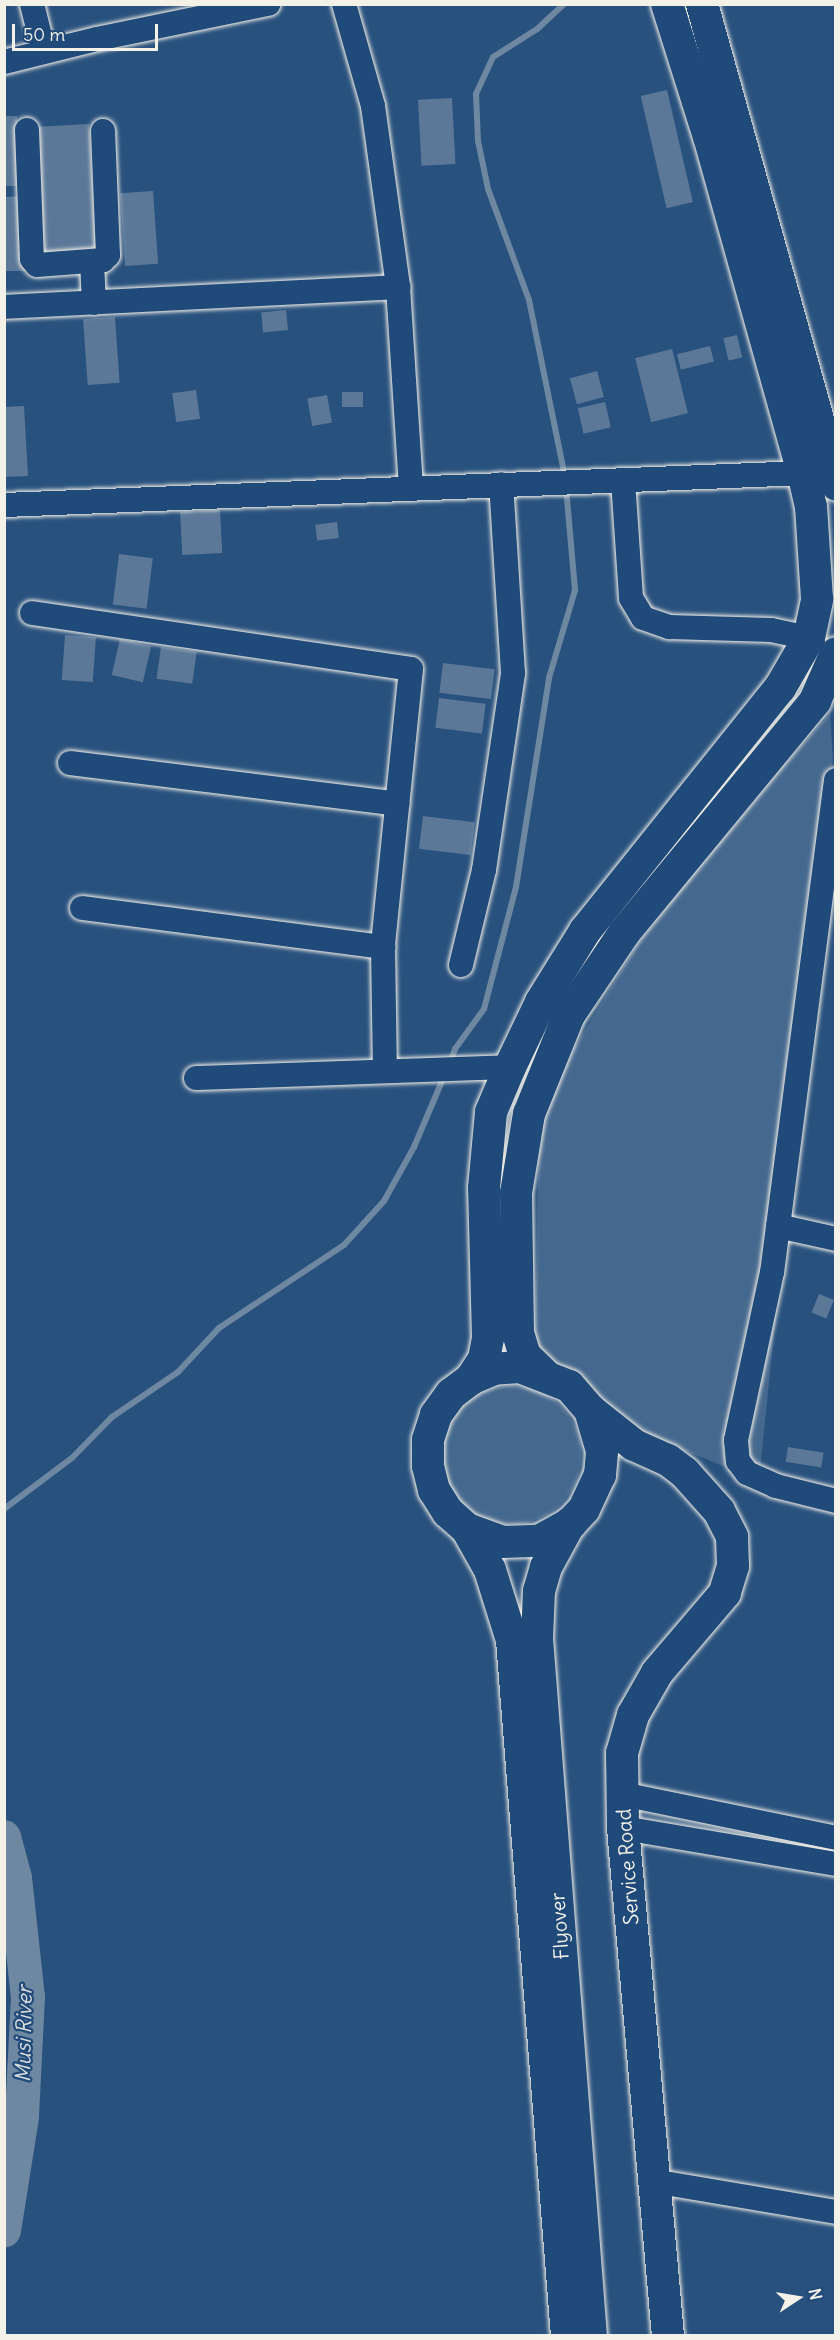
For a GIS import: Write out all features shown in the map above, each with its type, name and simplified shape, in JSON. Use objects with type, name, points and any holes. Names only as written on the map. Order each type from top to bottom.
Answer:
[{"type":"main road","points":[[667,4],[769,294],[830,437],[836,484]]},
{"type":"main road","points":[[471,1379],[494,1369],[520,1367],[569,1386],[590,1410],[602,1451],[600,1474],[584,1509],[571,1523],[539,1541],[502,1542],[467,1529],[448,1512],[434,1490],[428,1466],[428,1440],[441,1408],[471,1379],[484,1359],[488,1338],[484,1188],[491,1112],[541,1002],[585,931],[780,688],[809,638],[818,572],[811,507],[769,294],[702,4]]},
{"type":"main road","points":[[545,1375],[525,1356],[518,1333],[516,1193],[529,1114],[569,1015],[624,933],[815,701],[836,654]]},
{"type":"main road","name":"Service Road","points":[[590,1410],[634,1445],[668,1460],[700,1488],[719,1511],[732,1538],[733,1566],[725,1593],[657,1673],[633,1715],[622,1753],[623,1828],[653,2181],[669,2334]]},
{"type":"main road","points":[[600,1474],[622,1467],[668,1460]]},
{"type":"main road","name":"Flyover","points":[[567,2336],[525,1639],[546,1567],[571,1523]]},
{"type":"main road","name":"Flyover","points":[[467,1529],[525,1639],[591,2336]]},
{"type":"street","points":[[32,4],[44,52]]},
{"type":"street","points":[[4,62],[268,4]]},
{"type":"street","points":[[344,4],[372,106],[398,287],[411,486]]},
{"type":"street","points":[[27,130],[33,262],[92,261],[106,258],[108,250],[103,131]]},
{"type":"street","points":[[92,261],[94,303]]},
{"type":"street","points":[[4,307],[398,287]]},
{"type":"street","points":[[4,505],[411,486],[803,473]]},
{"type":"street","points":[[623,480],[631,598],[643,618],[669,627],[771,630],[809,638]]},
{"type":"street","points":[[461,964],[484,870],[513,673],[501,484]]},
{"type":"street","points":[[32,613],[411,669],[383,947],[385,1071]]},
{"type":"street","points":[[70,763],[397,804]]},
{"type":"street","points":[[836,780],[778,1226],[736,1440],[740,1467],[776,1486],[836,1501]]},
{"type":"street","points":[[82,908],[383,947]]},
{"type":"street","points":[[196,1078],[510,1067]]},
{"type":"street","points":[[778,1226],[836,1239]]},
{"type":"street","points":[[622,1794],[836,1838]]},
{"type":"street","points":[[623,1828],[836,1864]]},
{"type":"street","points":[[653,2181],[836,2212]]},
{"type":"shaded area","points":[[830,714],[833,759],[759,1480],[617,1424],[535,1351],[539,1129],[566,1061],[636,947],[714,843]]},
{"type":"shaded area","points":[[512,1386],[538,1392],[550,1398],[560,1407],[569,1417],[575,1429],[581,1455],[575,1481],[569,1493],[560,1503],[550,1512],[538,1518],[512,1524],[486,1518],[474,1512],[464,1503],[455,1493],[449,1481],[443,1455],[449,1429],[455,1417],[464,1407],[474,1398],[486,1392]]},
{"type":"building","points":[[667,90],[693,202],[667,208],[641,96]]},
{"type":"building","points":[[452,98],[455,164],[422,166],[418,100]]},
{"type":"building","points":[[4,116],[17,116],[20,186],[4,186]]},
{"type":"building","points":[[89,124],[96,257],[35,260],[28,127]]},
{"type":"building","points":[[153,191],[158,264],[125,266],[120,193]]},
{"type":"building","points":[[22,196],[25,271],[5,271],[5,197]]},
{"type":"building","points":[[286,310],[288,330],[263,333],[261,313]]},
{"type":"building","points":[[115,317],[120,383],[88,385],[83,319]]},
{"type":"building","points":[[737,335],[742,357],[729,361],[723,338]]},
{"type":"building","points":[[710,346],[714,362],[681,370],[677,354]]},
{"type":"building","points":[[672,349],[688,413],[651,422],[635,358]]},
{"type":"building","points":[[597,371],[604,397],[577,404],[570,378]]},
{"type":"building","points":[[196,390],[200,419],[176,422],[172,393]]},
{"type":"building","points":[[342,392],[363,392],[363,407],[342,407]]},
{"type":"building","points":[[327,395],[332,423],[312,426],[307,398]]},
{"type":"building","points":[[605,402],[611,427],[584,434],[578,408]]},
{"type":"building","points":[[24,406],[28,476],[4,477],[4,407]]},
{"type":"building","points":[[220,510],[222,553],[182,555],[180,512]]},
{"type":"building","points":[[337,522],[339,538],[317,541],[315,525]]},
{"type":"building","points":[[119,554],[153,558],[147,609],[113,605]]},
{"type":"building","points":[[65,635],[96,637],[93,682],[62,680]]},
{"type":"building","points":[[120,639],[151,646],[143,682],[112,675]]},
{"type":"building","points":[[161,647],[197,652],[192,684],[157,679]]},
{"type":"building","points":[[443,663],[495,669],[491,699],[439,693]]},
{"type":"building","points":[[439,698],[486,704],[482,734],[435,728]]},
{"type":"building","points":[[423,816],[475,822],[471,855],[419,849]]},
{"type":"building","points":[[819,1294],[834,1300],[826,1319],[812,1313]]},
{"type":"building","points":[[788,1447],[824,1453],[821,1467],[786,1462]]},
{"type":"waterway","points":[[564,4],[537,29],[493,57],[476,94],[478,141],[488,189],[529,300],[565,477]]},
{"type":"waterway","points":[[449,1064],[455,1049],[484,1009],[516,887],[549,678],[575,590],[566,487]]},
{"type":"waterway","points":[[4,1509],[72,1458],[112,1417],[178,1372],[219,1328],[344,1245],[384,1201],[414,1147],[445,1074]]},
{"type":"waterway","name":"Musi River","points":[[4,1837],[15,1878],[28,1997],[22,2117],[4,2231]]}]
